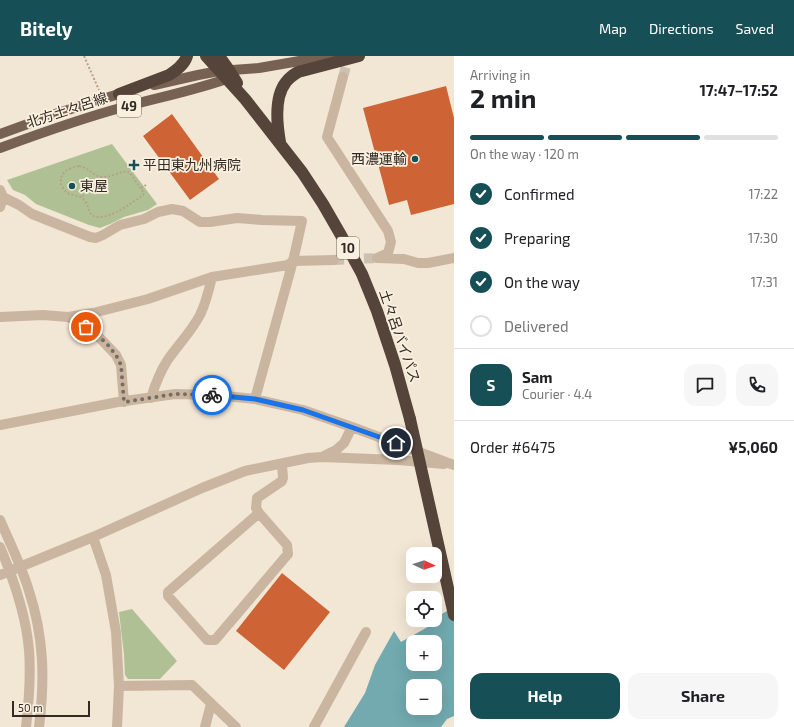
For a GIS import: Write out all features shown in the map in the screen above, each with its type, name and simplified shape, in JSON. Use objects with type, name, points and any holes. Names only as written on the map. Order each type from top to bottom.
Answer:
[{"type":"highway","points":[[119,94],[169,75],[182,65],[187,56]]},
{"type":"highway","name":"土々呂バイパス","points":[[206,56],[227,74]]},
{"type":"highway","name":"土々呂バイパス","points":[[219,56],[227,74],[245,99],[281,143],[323,204],[362,274],[389,345],[410,419],[454,615]]},
{"type":"highway","points":[[281,143],[278,113],[281,90],[285,83],[298,72],[359,56]]},
{"type":"main road","name":"北方土々呂線","points":[[0,134],[55,114],[119,94],[198,75],[227,74],[322,57],[336,56]]},
{"type":"main road","name":"北方土々呂線","points":[[0,148],[58,127],[116,109],[200,88],[227,74]]},
{"type":"street","points":[[343,77],[327,137],[388,231],[391,242],[388,252],[377,258],[404,259],[418,263],[428,263],[454,258]]},
{"type":"street","points":[[0,207],[1,193],[32,214],[96,238],[120,225],[144,219],[158,212],[172,209],[183,211],[200,222],[237,218],[302,221],[293,261],[255,399]]},
{"type":"street","points":[[0,317],[43,315],[68,317],[93,313],[148,299],[212,277],[288,265],[293,261],[334,260]]},
{"type":"street","points":[[151,398],[158,376],[192,329],[200,314],[208,295],[212,277]]},
{"type":"street","points":[[68,317],[96,334],[116,355],[121,365],[124,402]]},
{"type":"street","points":[[0,424],[175,394],[215,395],[255,399],[303,410],[454,465]]},
{"type":"street","points":[[322,457],[336,450],[344,442],[352,427]]},
{"type":"street","points":[[0,575],[93,537],[202,488],[245,471],[308,458],[322,457],[398,460],[454,465]]},
{"type":"street","points":[[260,513],[168,592],[168,596],[207,640],[215,640],[288,554],[287,545],[256,508],[257,498],[282,481],[282,464]]},
{"type":"street","points":[[0,520],[21,566],[30,591],[37,619],[42,648],[43,676],[42,706],[39,727]]},
{"type":"street","points":[[93,537],[106,575],[116,632],[120,686],[116,727]]},
{"type":"street","points":[[0,547],[18,596],[29,649],[29,689],[26,727]]},
{"type":"street","points":[[314,727],[366,632]]},
{"type":"street","points":[[120,686],[192,685],[236,727]]},
{"type":"street","points":[[206,727],[211,704]]},
{"type":"path","points":[[84,56],[103,99]]},
{"type":"path","points":[[84,166],[96,175],[102,177],[127,171],[130,172],[141,188],[144,193],[143,195],[125,207],[105,216],[96,217],[88,210],[86,201],[65,191],[61,182],[61,177],[64,172],[73,168],[84,166]]},
{"type":"path","points":[[141,188],[146,185]]},
{"type":"path","points":[[82,191],[83,199]]},
{"type":"green space","name":"平田東九州病院","points":[[112,144],[157,204],[148,210],[124,217],[100,228],[36,204],[25,195],[13,190],[7,180]]},
{"type":"green space","points":[[132,609],[177,661],[160,679],[128,679],[125,675],[119,612]]},
{"type":"water","points":[[454,607],[454,716],[447,719],[441,727],[344,727],[365,693],[375,665],[394,631],[401,642],[406,639],[406,671],[442,671],[442,635],[414,635],[426,628],[442,627],[442,614]]},
{"type":"building","name":"西濃運輸","points":[[446,86],[454,118],[454,204],[411,215],[407,200],[389,205],[363,108]]},
{"type":"building","name":"平田東九州病院","points":[[172,114],[219,179],[190,200],[143,136]]},
{"type":"building","points":[[282,573],[330,612],[284,670],[236,631]]},
{"type":"tunnel","points":[[343,77],[349,56]]},
{"type":"tunnel","points":[[334,260],[377,258]]},
{"type":"way so far","points":[[86,327],[107,344],[116,355],[121,365],[124,402],[175,394],[212,395]]},
{"type":"place","name":"西濃運輸","points":[[415,159]]},
{"type":"place","name":"平田東九州病院","points":[[134,165]]},
{"type":"place","name":"東屋","points":[[72,186]]},
{"type":"route","points":[[212,395],[255,399],[303,410],[396,443]]}]
